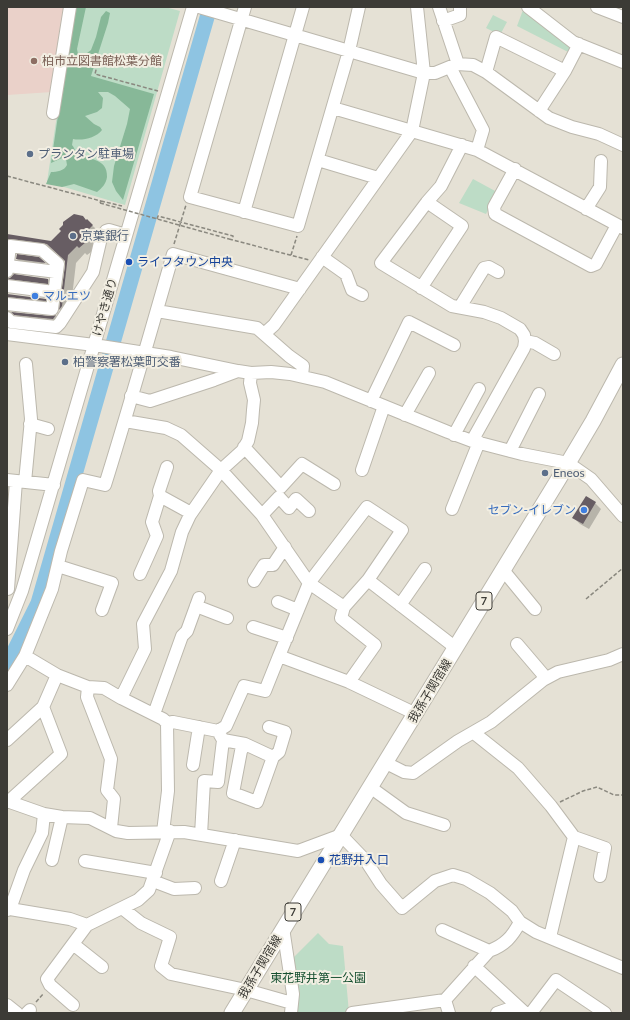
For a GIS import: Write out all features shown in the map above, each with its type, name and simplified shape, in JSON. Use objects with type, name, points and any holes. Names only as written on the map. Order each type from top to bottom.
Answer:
[{"type":"main road","name":"我孫子関宿線","points":[[232,1013],[568,463],[623,366]]},
{"type":"street","points":[[53,113],[70,7]]},
{"type":"street","name":"けやき通り","points":[[7,629],[22,592],[54,485],[100,346],[114,279],[193,7]]},
{"type":"street","points":[[199,7],[424,73],[435,73],[453,65],[473,65],[486,72],[549,118],[572,127],[599,134],[623,145]]},
{"type":"street","points":[[245,7],[190,197],[298,226],[349,51],[359,7]]},
{"type":"street","points":[[244,212],[303,7]]},
{"type":"street","points":[[264,334],[274,325],[412,131],[424,73],[417,7]]},
{"type":"street","points":[[439,7],[453,65],[483,130],[477,150]]},
{"type":"street","points":[[443,20],[460,15],[460,7]]},
{"type":"street","points":[[528,7],[573,42],[623,62]]},
{"type":"street","points":[[597,7],[623,17]]},
{"type":"street","points":[[486,72],[496,36],[565,71]]},
{"type":"street","points":[[539,111],[565,71],[578,44]]},
{"type":"street","points":[[333,108],[477,150],[515,169],[620,227],[596,264],[591,266],[496,214],[494,207],[515,169]]},
{"type":"street","points":[[452,509],[475,442],[524,348],[526,341],[520,330],[501,318],[484,312],[452,306],[381,263],[427,202],[441,186],[462,145]]},
{"type":"street","points":[[318,160],[378,178]]},
{"type":"street","points":[[586,209],[600,187],[601,161]]},
{"type":"street","points":[[422,288],[462,226],[427,202]]},
{"type":"street","points":[[7,318],[11,322],[56,327],[93,272],[100,238],[106,230],[126,236]]},
{"type":"street","points":[[7,271],[10,246],[42,250],[58,264],[52,309],[7,305]]},
{"type":"street","points":[[7,685],[26,656],[52,589],[61,551],[83,480],[105,485],[173,254],[300,289]]},
{"type":"street","points":[[320,260],[346,274],[352,290],[362,295]]},
{"type":"street","points":[[8,266],[57,272]]},
{"type":"street","points":[[460,307],[484,268],[489,267],[498,272]]},
{"type":"street","points":[[93,272],[114,279]]},
{"type":"street","points":[[7,286],[54,292]]},
{"type":"street","points":[[156,310],[257,328],[289,356],[303,366],[302,376]]},
{"type":"street","points":[[371,401],[409,322],[454,345]]},
{"type":"street","points":[[7,334],[144,353],[251,373],[272,372],[302,376],[324,382],[454,435],[475,442],[568,463],[591,479],[621,510]]},
{"type":"street","points":[[526,341],[535,343],[554,354]]},
{"type":"street","points":[[22,592],[7,589],[16,481],[30,424],[26,364]]},
{"type":"street","points":[[131,396],[150,401],[238,371]]},
{"type":"street","points":[[121,698],[145,649],[143,624],[171,571],[182,532],[191,513],[221,470],[242,451],[248,441],[252,423],[254,400],[250,383],[251,373]]},
{"type":"street","points":[[405,415],[429,373]]},
{"type":"street","points":[[454,435],[479,389]]},
{"type":"street","points":[[510,451],[539,394]]},
{"type":"street","points":[[362,470],[384,406]]},
{"type":"street","points":[[125,420],[166,428],[181,434],[221,470],[262,515],[309,583],[344,607]]},
{"type":"street","points":[[30,424],[48,429]]},
{"type":"street","points":[[244,447],[282,487],[302,464],[334,484]]},
{"type":"street","points":[[140,574],[157,536],[152,522],[160,496],[159,491],[167,467]]},
{"type":"street","points":[[16,481],[54,485]]},
{"type":"street","points":[[160,496],[191,513]]},
{"type":"street","points":[[262,515],[279,497],[289,508],[296,499],[309,511]]},
{"type":"street","points":[[201,835],[204,781],[218,782],[221,735],[244,686],[265,691],[309,583],[367,507],[402,530],[368,580],[344,607],[340,618],[375,645],[349,682]]},
{"type":"street","points":[[254,581],[264,565],[273,565],[284,547]]},
{"type":"street","points":[[58,566],[112,583],[102,610]]},
{"type":"street","points":[[400,605],[425,569]]},
{"type":"street","points":[[503,570],[535,609]]},
{"type":"street","points":[[368,580],[456,648]]},
{"type":"street","points":[[154,714],[182,636],[187,631],[198,602],[227,618]]},
{"type":"street","points":[[278,602],[298,610]]},
{"type":"street","points":[[253,626],[287,638]]},
{"type":"street","points":[[517,644],[546,678]]},
{"type":"street","points":[[386,763],[404,772],[413,772],[458,741],[491,722],[534,686],[546,678],[558,672],[609,660],[623,654]]},
{"type":"street","points":[[26,656],[58,675],[88,687],[104,688],[163,719],[166,723],[168,791],[167,832],[150,890],[138,900],[87,925],[47,979],[50,985],[73,1006]]},
{"type":"street","points":[[280,656],[349,682],[416,714]]},
{"type":"street","points":[[7,740],[43,707],[58,675]]},
{"type":"street","points":[[88,687],[87,697],[111,759],[107,790],[114,799],[111,828]]},
{"type":"street","points":[[43,707],[61,754],[8,801],[44,814],[62,817],[90,818],[116,831],[128,833],[184,832],[298,852],[341,835],[366,861],[381,884],[402,908],[435,881],[453,875],[466,879],[490,892],[512,911],[520,922],[536,932],[623,968]]},
{"type":"street","points":[[166,723],[173,722],[199,727],[245,744],[273,757]]},
{"type":"street","points":[[193,765],[199,727]]},
{"type":"street","points":[[245,744],[241,751],[233,793],[257,802],[273,757],[279,752],[285,732],[269,727]]},
{"type":"street","points":[[474,733],[518,768],[551,806],[574,837],[605,848],[600,876]]},
{"type":"street","points":[[370,787],[406,813],[444,825]]},
{"type":"street","points":[[44,814],[42,833],[24,870],[8,909],[70,919],[87,925]]},
{"type":"street","points":[[52,860],[62,817]]},
{"type":"street","points":[[550,937],[574,837]]},
{"type":"street","points":[[221,881],[235,840]]},
{"type":"street","points":[[86,861],[154,877],[174,889],[195,888]]},
{"type":"street","points":[[122,908],[141,923],[170,937],[161,966],[171,974],[246,990],[292,1008],[292,988],[284,928]]},
{"type":"street","points":[[352,1013],[445,1000],[489,951],[513,936],[520,922]]},
{"type":"street","points":[[442,930],[489,951]]},
{"type":"street","points":[[73,944],[102,968]]},
{"type":"street","points":[[474,966],[521,1009]]},
{"type":"street","points":[[531,1013],[556,980],[605,1013]]},
{"type":"street","points":[[445,1000],[449,1013]]},
{"type":"street","points":[[7,1005],[17,1013]]},
{"type":"street","points":[[497,1013],[521,1009]]},
{"type":"path","points":[[62,55],[97,66],[95,74],[160,92]]},
{"type":"path","points":[[7,176],[229,239],[291,255],[320,260]]},
{"type":"path","points":[[173,254],[173,249],[187,201],[190,197]]},
{"type":"path","points":[[101,202],[122,206]]},
{"type":"path","points":[[158,219],[158,216],[234,236],[233,239]]},
{"type":"path","points":[[291,255],[298,226]]},
{"type":"path","points":[[586,599],[623,568]]},
{"type":"path","points":[[551,806],[583,791],[597,787],[614,795],[623,795]]},
{"type":"path","points":[[29,1011],[50,985]]},
{"type":"shaded area","points":[[7,7],[64,7],[52,92],[7,95]]},
{"type":"green space","points":[[73,7],[165,7],[180,11],[125,205],[47,182]]},
{"type":"green space","points":[[74,7],[86,7],[77,49],[78,54],[87,53],[91,50],[101,17],[106,11],[110,13],[91,76],[154,94],[123,200],[116,191],[112,182],[114,166],[130,109],[108,92],[98,92],[103,98],[102,108],[97,112],[85,116],[102,130],[89,138],[80,140],[73,139],[72,145],[77,153],[96,160],[104,166],[107,177],[104,186],[97,192],[74,184],[62,187],[46,184],[51,172],[62,170],[67,165],[66,159],[62,158],[51,163]]},
{"type":"green space","points":[[523,10],[572,44],[570,53],[517,26]]},
{"type":"green space","points":[[493,15],[507,22],[500,35],[486,28]]},
{"type":"green space","points":[[473,179],[497,192],[486,214],[459,203]]},
{"type":"green space","name":"東花野井第一公園","points":[[318,933],[329,944],[343,946],[349,1013],[291,1013],[289,962]]},
{"type":"building","name":"京葉銀行","points":[[74,214],[83,216],[93,225],[88,230],[92,234],[86,242],[79,248],[77,246],[68,255],[62,306],[59,310],[65,261],[47,244],[7,239],[7,234],[51,241],[61,231],[59,229],[63,225],[63,222]]},
{"type":"building","points":[[17,254],[39,257],[46,263],[16,259]]},
{"type":"building","points":[[14,274],[48,279],[48,284],[7,279]]},
{"type":"building","points":[[7,294],[46,299],[46,301],[7,297]]},
{"type":"building","points":[[11,312],[51,316],[56,315],[53,319],[14,315]]},
{"type":"building","name":"セブン-イレブン","points":[[586,496],[596,502],[583,524],[572,518]]},
{"type":"waterway","points":[[7,665],[38,603],[210,7]]},
{"type":"place","name":"柏市立図書館松葉分館","points":[[34,61]]},
{"type":"place","name":"プランタン駐車場","points":[[30,154]]},
{"type":"place","name":"京葉銀行","points":[[73,236]]},
{"type":"place","name":"ライフタウン中央","points":[[129,262]]},
{"type":"place","name":"マルエツ","points":[[35,296]]},
{"type":"place","name":"柏警察署松葉町交番","points":[[65,362]]},
{"type":"place","name":"Eneos","points":[[545,473]]},
{"type":"place","name":"セブン-イレブン","points":[[584,510]]},
{"type":"place","name":"花野井入口","points":[[321,860]]}]
